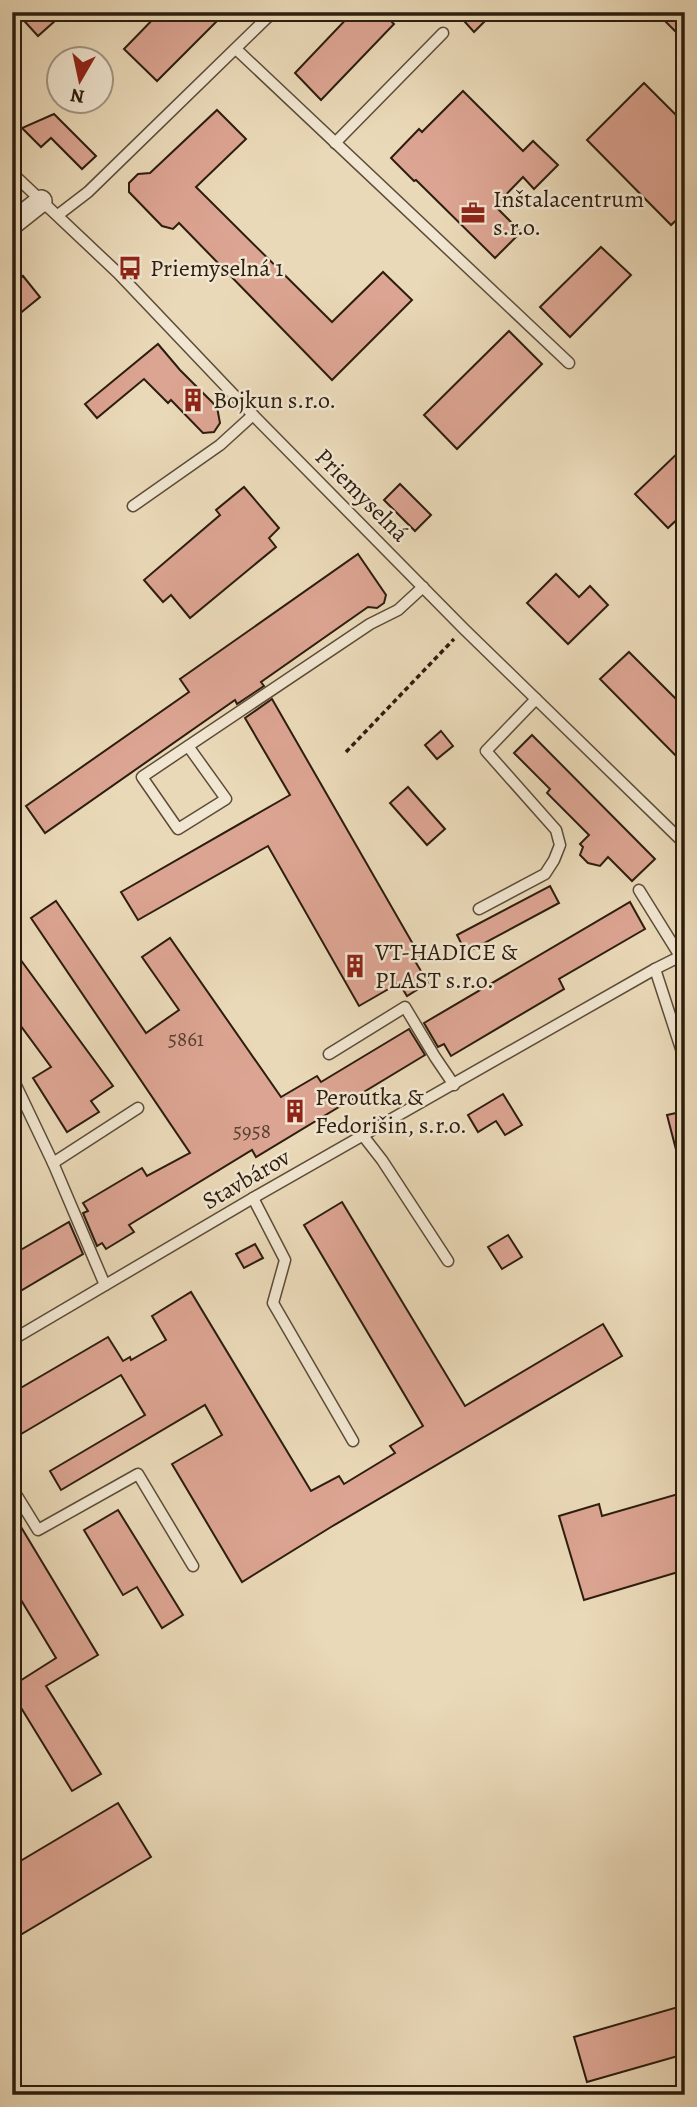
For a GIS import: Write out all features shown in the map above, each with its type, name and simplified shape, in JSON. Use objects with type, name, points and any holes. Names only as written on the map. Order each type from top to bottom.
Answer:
[{"type":"street","points":[[12,224],[41,201]]},
{"type":"lane","points":[[58,215],[88,192],[274,12]]},
{"type":"lane","points":[[335,143],[443,33]]},
{"type":"lane","points":[[236,49],[569,363]]},
{"type":"lane","name":"Priemyselná","points":[[12,173],[118,273],[253,415],[464,629],[685,844]]},
{"type":"lane","points":[[133,506],[220,445],[253,415]]},
{"type":"lane","points":[[188,746],[226,799],[178,829],[142,777],[188,746],[370,624],[398,610],[423,587]]},
{"type":"lane","points":[[479,909],[545,874],[560,845],[556,830],[486,751],[536,699]]},
{"type":"lane","points":[[639,890],[682,955]]},
{"type":"lane","name":"Stavbárov","points":[[12,1340],[253,1198],[682,955]]},
{"type":"lane","points":[[655,969],[685,1060]]},
{"type":"lane","points":[[329,1054],[405,1007],[454,1085]]},
{"type":"lane","points":[[12,1077],[53,1163],[105,1285]]},
{"type":"lane","points":[[53,1163],[138,1108]]},
{"type":"lane","points":[[364,1137],[449,1261]]},
{"type":"lane","points":[[253,1198],[285,1260],[273,1304],[353,1441]]},
{"type":"lane","points":[[12,1488],[38,1530],[138,1474],[193,1566]]},
{"type":"path","points":[[346,752],[464,629]]},
{"type":"building","points":[[16,12],[65,12],[38,36]]},
{"type":"building","points":[[160,12],[226,12],[157,81],[124,49]]},
{"type":"building","points":[[353,12],[382,12],[394,24],[321,100],[295,73]]},
{"type":"building","points":[[456,12],[494,12],[474,32]]},
{"type":"building","points":[[656,12],[685,12],[685,41]]},
{"type":"building","points":[[644,83],[685,124],[685,212],[671,225],[587,140]]},
{"type":"building","points":[[463,91],[523,151],[533,141],[558,165],[534,189],[523,177],[495,206],[521,232],[495,258],[391,158],[419,129],[422,132]]},
{"type":"building","points":[[217,110],[246,139],[196,187],[332,322],[383,272],[412,300],[332,380],[179,223],[173,229],[162,226],[129,192],[129,183],[138,174],[150,173]]},
{"type":"building","points":[[49,116],[56,116],[96,156],[82,169],[51,138],[41,147],[22,128]]},
{"type":"building","points":[[601,247],[631,275],[570,337],[540,307]]},
{"type":"building","points":[[23,276],[40,297],[12,320],[12,285]]},
{"type":"building","points":[[509,331],[542,364],[457,449],[424,415]]},
{"type":"building","points":[[158,344],[217,407],[220,423],[214,432],[203,433],[171,400],[168,403],[144,379],[97,418],[85,404]]},
{"type":"building","points":[[685,446],[685,512],[668,528],[635,494]]},
{"type":"building","points":[[400,484],[431,515],[415,531],[384,500]]},
{"type":"building","points":[[244,487],[279,528],[269,538],[276,547],[190,618],[171,595],[163,602],[144,580],[220,515],[216,510]]},
{"type":"building","points":[[358,554],[386,595],[384,603],[377,608],[368,607],[261,682],[264,686],[237,704],[235,700],[45,833],[26,806],[189,692],[180,679]]},
{"type":"building","points":[[556,574],[579,597],[590,586],[608,605],[568,644],[527,603]]},
{"type":"building","points":[[629,652],[685,708],[685,765],[600,679]]},
{"type":"building","points":[[272,699],[421,958],[415,961],[428,983],[407,996],[399,983],[359,1006],[268,846],[138,920],[121,892],[290,795],[245,718]]},
{"type":"building","points":[[441,731],[453,746],[437,759],[425,745]]},
{"type":"building","points":[[532,735],[655,859],[632,881],[608,857],[600,866],[588,863],[580,855],[583,847],[580,844],[589,835],[547,793],[550,789],[514,753]]},
{"type":"building","points":[[408,787],[445,829],[427,845],[390,803]]},
{"type":"building","points":[[550,886],[559,903],[466,953],[457,935]]},
{"type":"building","points":[[56,901],[146,1033],[179,1010],[142,957],[170,938],[281,1097],[317,1076],[321,1082],[409,1029],[425,1055],[256,1157],[252,1150],[129,1225],[134,1232],[106,1249],[102,1243],[97,1246],[83,1213],[88,1211],[83,1203],[142,1168],[147,1176],[190,1153],[31,918]]},
{"type":"building","points":[[630,902],[645,929],[559,979],[564,989],[451,1056],[444,1044],[438,1047],[424,1023]]},
{"type":"building","points":[[12,948],[113,1086],[91,1101],[99,1112],[67,1132],[33,1078],[51,1067],[12,1014]]},
{"type":"building","points":[[503,1094],[522,1125],[505,1135],[496,1121],[478,1132],[468,1115]]},
{"type":"building","points":[[685,1111],[685,1160],[679,1161],[667,1115]]},
{"type":"building","points":[[342,1202],[465,1406],[603,1324],[622,1356],[242,1582],[172,1464],[222,1435],[205,1405],[61,1490],[50,1471],[145,1415],[121,1375],[21,1434],[12,1420],[12,1393],[108,1337],[123,1361],[130,1357],[131,1360],[166,1340],[152,1316],[191,1292],[311,1491],[339,1476],[344,1484],[395,1453],[390,1446],[423,1426],[304,1225]]},
{"type":"building","points":[[69,1222],[83,1254],[12,1296],[12,1255]]},
{"type":"building","points":[[508,1235],[522,1257],[502,1269],[488,1247]]},
{"type":"building","points":[[255,1244],[263,1258],[244,1268],[236,1254]]},
{"type":"building","points":[[685,1492],[685,1570],[584,1600],[559,1516],[599,1504],[602,1516]]},
{"type":"building","points":[[118,1510],[183,1615],[162,1628],[137,1587],[123,1595],[84,1530]]},
{"type":"building","points":[[12,1512],[98,1655],[46,1686],[101,1774],[72,1791],[12,1693],[12,1686],[56,1658],[12,1585]]},
{"type":"building","points":[[118,1803],[151,1857],[12,1940],[12,1866]]},
{"type":"building","points":[[685,2005],[685,2054],[587,2082],[574,2037]]},
{"type":"place","name":"Inštalacentrum s.r.o.","points":[[473,213]]},
{"type":"place","name":"Priemyselná 1","points":[[130,268]]},
{"type":"place","name":"Bojkun s.r.o.","points":[[193,400]]},
{"type":"place","name":"VT-HADICE & PLAST s.r.o.","points":[[355,966]]},
{"type":"place","name":"Peroutka & Fedorišin, s.r.o.","points":[[295,1111]]}]
